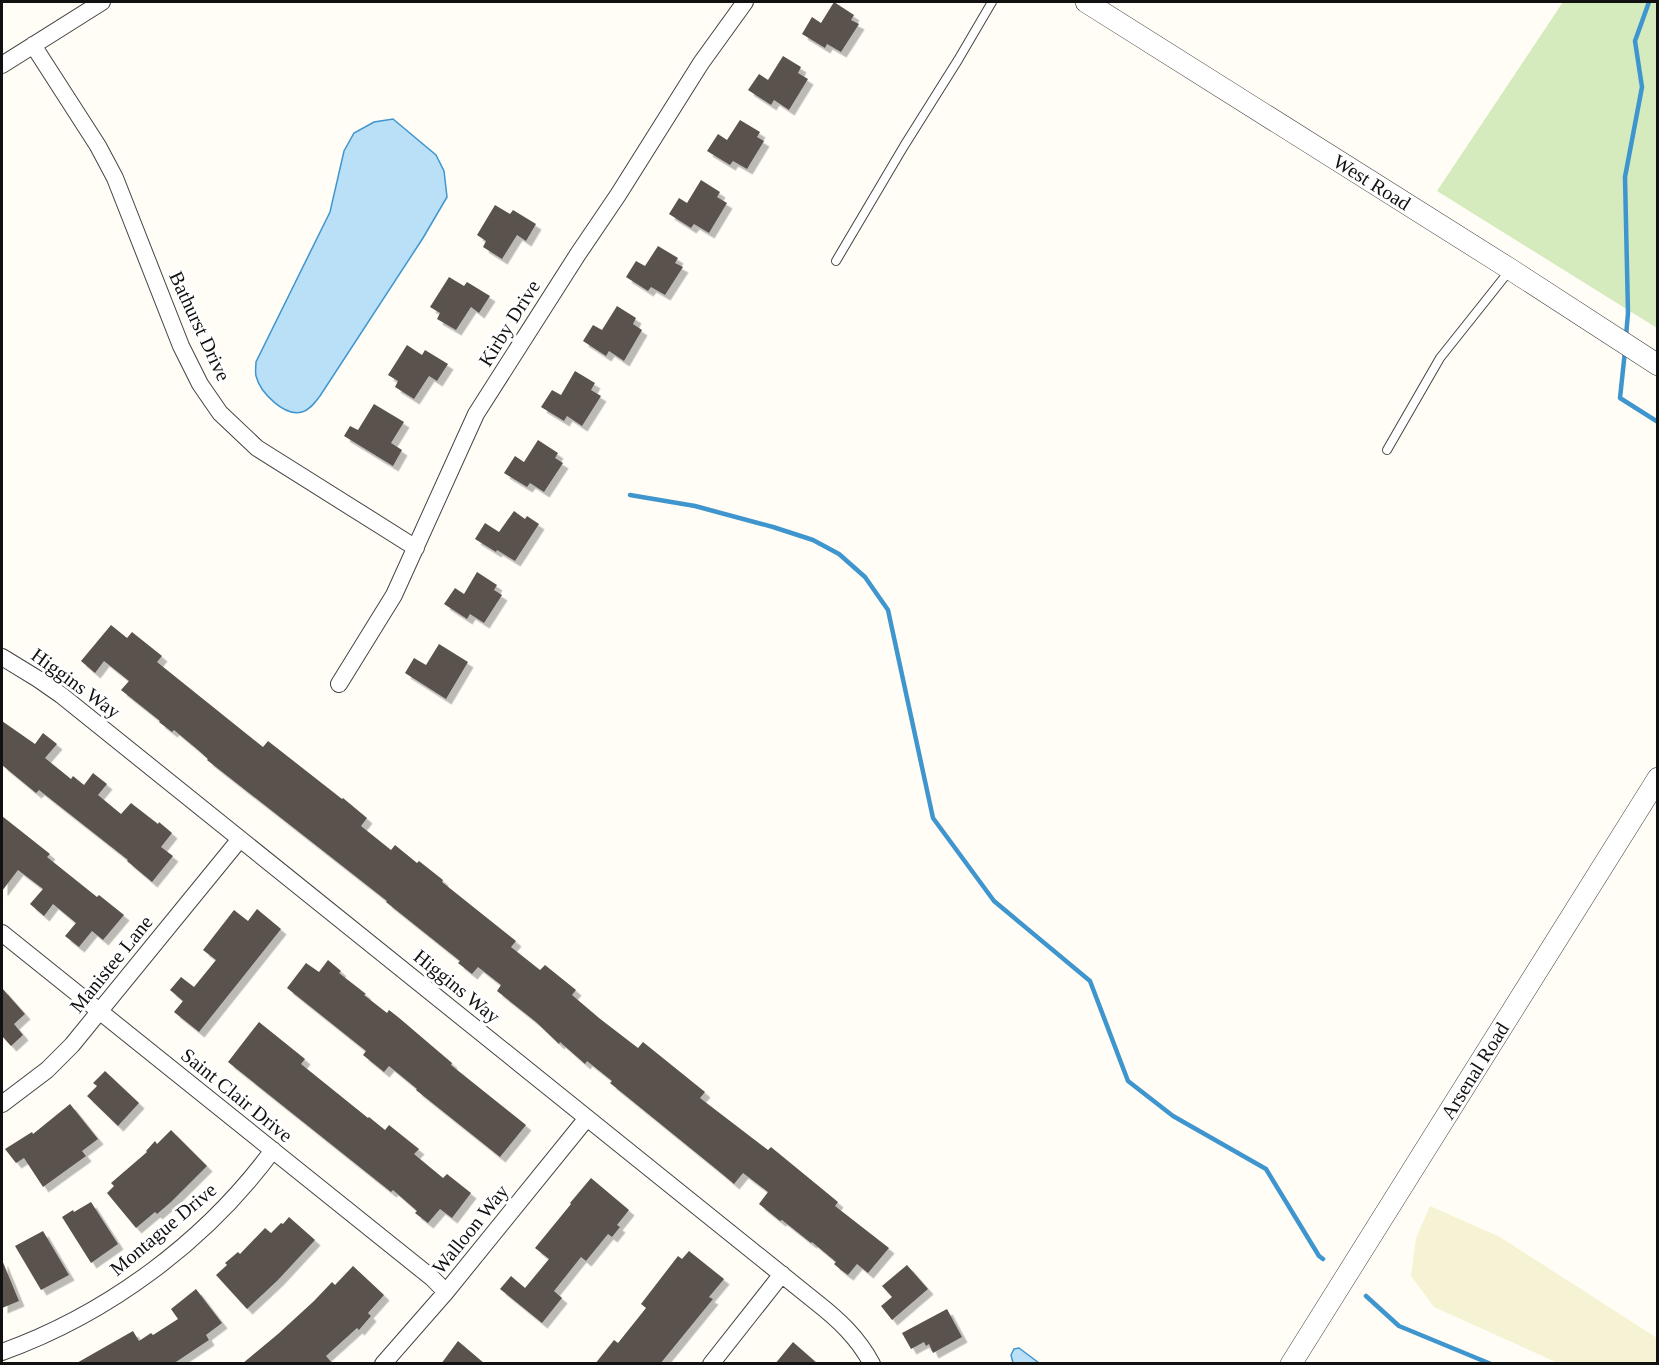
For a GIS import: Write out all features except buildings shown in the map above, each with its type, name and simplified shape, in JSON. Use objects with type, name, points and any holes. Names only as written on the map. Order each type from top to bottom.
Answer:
[{"type":"street","points":[[2,65],[102,2]]},
{"type":"street","name":"Kirby Drive","points":[[339,684],[394,595],[476,414],[701,63],[745,2]]},
{"type":"street","name":"West Road","points":[[1086,2],[1658,365]]},
{"type":"street","name":"Bathurst Drive","points":[[33,45],[98,146],[115,178],[181,346],[200,384],[220,413],[257,448],[416,548]]},
{"type":"street","name":"Higgins Way","points":[[2,657],[61,694],[840,1321],[864,1349],[872,1364]]},
{"type":"street","name":"Arsenal Road","points":[[1292,1364],[1658,778]]},
{"type":"street","name":"Manistee Lane","points":[[2,1104],[47,1070],[72,1045],[240,839]]},
{"type":"street","name":"Saint Clair Drive","points":[[2,933],[446,1292]]},
{"type":"street","name":"Walloon Way","points":[[383,1364],[446,1292],[587,1118]]},
{"type":"street","name":"Montague Drive","points":[[2,1352],[63,1325],[112,1298],[148,1274],[198,1233],[254,1176],[273,1150]]},
{"type":"street","points":[[711,1364],[782,1274]]},
{"type":"lane","points":[[836,261],[992,2]]},
{"type":"lane","points":[[1387,450],[1440,358],[1510,269]]},
{"type":"shaded area","points":[[1430,1206],[1500,1237],[1657,1338],[1657,1363],[1558,1363],[1434,1307],[1411,1276],[1416,1238]]},
{"type":"green space","points":[[1563,2],[1657,2],[1657,328],[1437,191]]},
{"type":"water","points":[[393,119],[436,155],[444,171],[447,197],[423,238],[320,396],[305,411],[295,413],[288,411],[274,402],[262,389],[256,376],[256,362],[330,212],[344,151],[354,133],[374,122]]},
{"type":"water","points":[[1019,1348],[1039,1363],[1013,1363],[1011,1355],[1014,1349]]},
{"type":"waterway","points":[[1626,336],[1628,313],[1625,177],[1642,87],[1635,41],[1649,2]]},
{"type":"waterway","points":[[1625,351],[1620,398],[1658,422]]},
{"type":"waterway","points":[[630,495],[695,506],[813,540],[839,554],[865,577],[888,610],[933,818],[994,901],[1090,981],[1128,1081],[1173,1116],[1266,1169],[1323,1259]]},
{"type":"waterway","points":[[1366,1296],[1399,1326],[1491,1364]]}]
